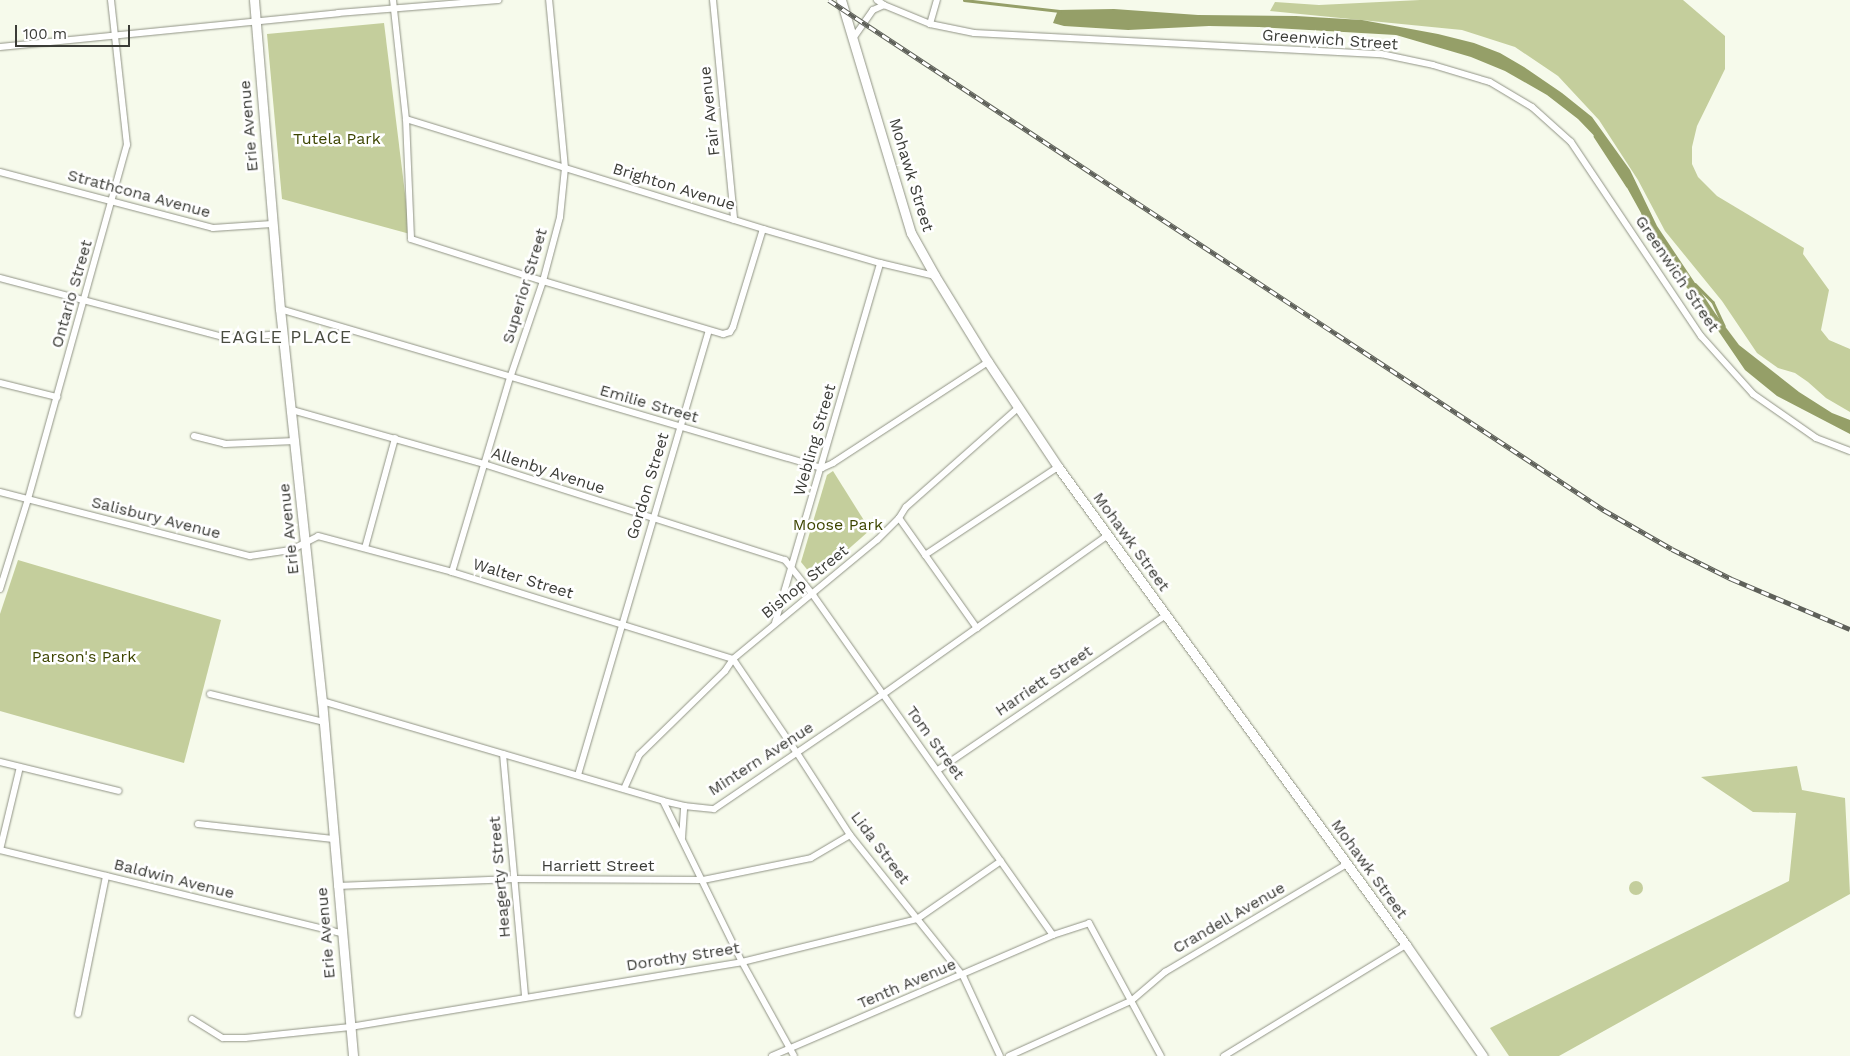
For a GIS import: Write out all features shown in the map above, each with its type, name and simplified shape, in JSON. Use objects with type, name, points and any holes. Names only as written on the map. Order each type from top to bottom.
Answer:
[{"type":"street","name":"Ontario Street","points":[[0,589],[28,500],[128,145],[111,0]]},
{"type":"street","name":"Erie Avenue","points":[[254,0],[272,224],[322,701],[332,839],[353,1056]]},
{"type":"street","points":[[393,0],[406,119],[411,239],[543,281],[709,331],[726,334],[733,328],[763,229]]},
{"type":"street","points":[[0,47],[498,0]]},
{"type":"street","name":"Superior Street","points":[[452,572],[510,378],[543,281],[560,217],[565,168],[549,0]]},
{"type":"street","name":"Fair Avenue","points":[[713,0],[734,220]]},
{"type":"street","name":"Mohawk Street","points":[[841,0],[854,37],[911,233],[935,276],[988,362],[1058,467],[1406,945],[1483,1056]]},
{"type":"street","name":"Greenwich Street","points":[[877,0],[884,5],[930,24],[974,33],[1381,54],[1433,65],[1490,82],[1532,107],[1571,142],[1701,336],[1753,394],[1816,438],[1850,451]]},
{"type":"street","points":[[930,24],[937,0]]},
{"type":"street","points":[[854,37],[873,10],[884,5]]},
{"type":"street","name":"Brighton Avenue","points":[[406,119],[763,229],[880,263],[935,276]]},
{"type":"street","name":"Strathcona Avenue","points":[[0,172],[213,228],[272,224]]},
{"type":"street","name":"Webling Street","points":[[774,625],[822,468],[880,263]]},
{"type":"street","points":[[0,278],[227,338],[283,334]]},
{"type":"street","name":"Emilie Street","points":[[280,309],[822,468]]},
{"type":"street","name":"Gordon Street","points":[[578,775],[709,331]]},
{"type":"street","points":[[822,468],[833,463],[988,362]]},
{"type":"street","points":[[0,383],[57,397]]},
{"type":"street","name":"Bishop Street","points":[[624,789],[639,756],[726,671],[732,659],[813,595],[877,540],[899,518],[906,507],[1019,407]]},
{"type":"street","name":"Allenby Avenue","points":[[292,410],[484,464],[784,560],[792,568]]},
{"type":"street","points":[[194,436],[225,444],[295,441]]},
{"type":"street","points":[[365,548],[395,438]]},
{"type":"street","points":[[925,554],[1058,467]]},
{"type":"street","name":"Salisbury Avenue","points":[[0,492],[250,556],[291,550],[305,542]]},
{"type":"street","points":[[899,518],[977,628]]},
{"type":"street","name":"Mintern Avenue","points":[[322,701],[663,801],[684,806],[714,809],[882,695],[1108,535]]},
{"type":"street","name":"Walter Street","points":[[305,542],[318,536],[365,548],[622,623],[732,659]]},
{"type":"street","name":"Tom Street","points":[[792,568],[938,770],[1053,935]]},
{"type":"street","name":"Harriett Street","points":[[938,770],[1166,615]]},
{"type":"street","name":"Lida Street","points":[[732,659],[797,752],[850,835],[963,976],[1000,1056]]},
{"type":"street","points":[[210,694],[324,722]]},
{"type":"street","name":"Heagerty Street","points":[[503,754],[525,997]]},
{"type":"street","points":[[0,762],[119,791]]},
{"type":"street","points":[[0,850],[20,767]]},
{"type":"street","points":[[663,801],[672,823],[682,838],[742,962],[794,1056]]},
{"type":"street","points":[[682,838],[684,806]]},
{"type":"street","points":[[198,824],[332,839]]},
{"type":"street","name":"Harriett Street","points":[[337,886],[514,879],[703,880],[811,858],[850,835]]},
{"type":"street","name":"Baldwin Avenue","points":[[0,850],[341,933]]},
{"type":"street","name":"Dorothy Street","points":[[192,1019],[223,1038],[245,1038],[350,1027],[742,962],[917,919],[1001,862]]},
{"type":"street","name":"Crandell Avenue","points":[[1009,1056],[1131,1002],[1164,972],[1346,864]]},
{"type":"street","points":[[78,1014],[106,876]]},
{"type":"street","name":"Tenth Avenue","points":[[772,1056],[963,976],[1053,935],[1089,923],[1131,1002]]},
{"type":"street","points":[[1224,1056],[1406,945]]},
{"type":"street","points":[[1131,1002],[1161,1056]]},
{"type":"green space","points":[[1420,0],[1683,0],[1725,36],[1725,69],[1697,126],[1692,147],[1692,164],[1698,177],[1717,196],[1804,248],[1803,254],[1829,290],[1821,330],[1829,340],[1850,349],[1850,412],[1826,398],[1795,373],[1778,368],[1757,353],[1722,301],[1665,231],[1638,180],[1599,120],[1558,76],[1515,47],[1462,30],[1270,11],[1275,2],[1319,5]]},
{"type":"green space","name":"Tutela Park","points":[[384,23],[410,234],[282,199],[267,34]]},
{"type":"green space","name":"Moose Park","points":[[833,471],[870,530],[814,578],[801,562],[827,475]]},
{"type":"green space","name":"Parson's Park","points":[[18,560],[221,620],[184,763],[0,711],[0,614]]},
{"type":"green space","points":[[1797,766],[1802,790],[1845,798],[1850,894],[1559,1056],[1509,1056],[1490,1028],[1789,881],[1796,813],[1753,812],[1701,777]]},
{"type":"green space","points":[[1636,881],[1641,883],[1643,888],[1641,893],[1636,895],[1631,893],[1629,888],[1631,883]]},
{"type":"shaded area","points":[[1114,9],[1198,15],[1296,16],[1362,20],[1438,34],[1474,43],[1500,53],[1562,93],[1592,117],[1630,170],[1657,226],[1715,313],[1739,345],[1799,392],[1832,413],[1850,420],[1850,434],[1777,396],[1745,370],[1717,329],[1713,319],[1663,259],[1645,227],[1641,213],[1604,146],[1578,119],[1547,95],[1505,71],[1471,57],[1396,35],[1209,26],[1128,30],[1064,26],[1053,23],[1058,10]]},
{"type":"waterway","points":[[964,0],[1059,11]]},
{"type":"waterway","points":[[1612,159],[1595,136],[1627,185]]},
{"type":"waterway","points":[[1695,284],[1713,302],[1724,326]]},
{"type":"railway","points":[[829,0],[1604,510],[1672,549],[1732,579],[1850,629]]},
{"type":"district","name":"EAGLE PLACE","points":[[286,337]]}]
